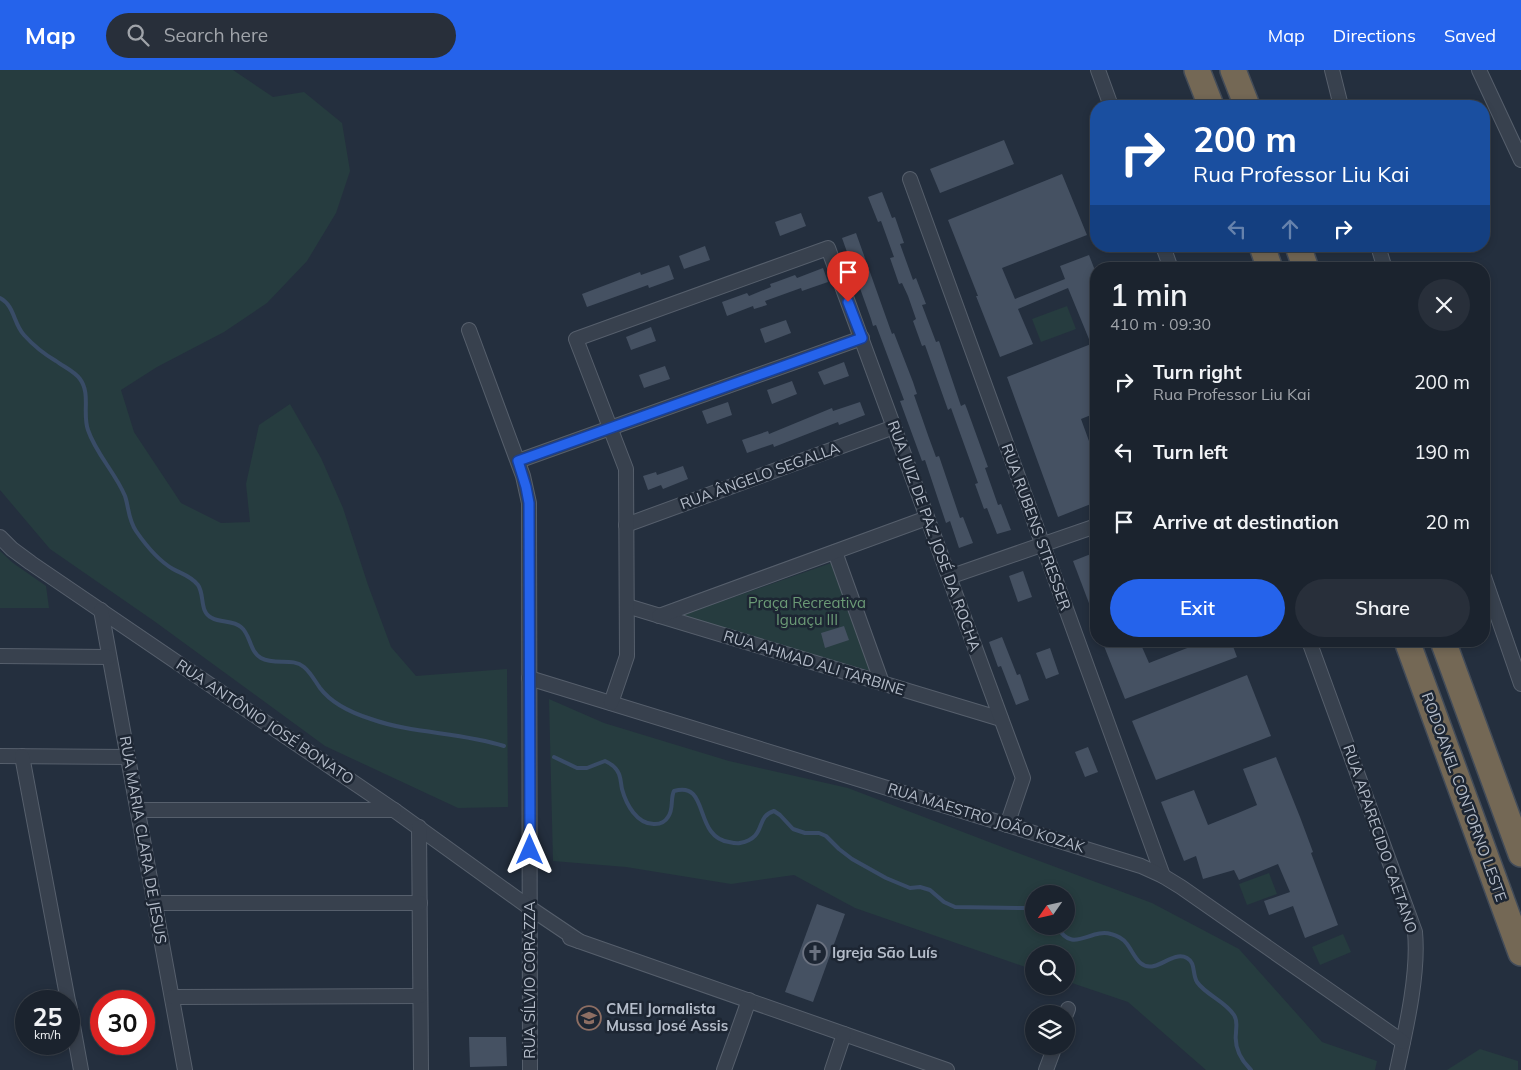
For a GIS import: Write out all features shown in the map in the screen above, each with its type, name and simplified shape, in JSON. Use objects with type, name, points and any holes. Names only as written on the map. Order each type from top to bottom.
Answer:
[{"type":"highway","points":[[1197,70],[1209,100]]},
{"type":"highway","points":[[1233,70],[1245,100]]},
{"type":"highway","name":"RODOANEL CONTORNO LESTE","points":[[1409,647],[1521,953]]},
{"type":"highway","points":[[1445,647],[1521,854]]},
{"type":"highway","points":[[1500,796],[1521,827]]},
{"type":"street","points":[[1098,70],[1110,100]]},
{"type":"street","points":[[1332,70],[1340,100]]},
{"type":"street","points":[[1480,70],[1521,160]]},
{"type":"street","name":"RUA RUBENS STRESSER","points":[[910,179],[1163,876]]},
{"type":"street","name":"RUA JUIZ DE PAZ JOSÉ DA ROCHA","points":[[610,428],[576,338],[828,248],[1023,778],[1007,825]]},
{"type":"street","name":"RUA SÍLVIO CORAZZA","points":[[469,330],[518,461],[529,503],[530,1070]]},
{"type":"street","points":[[518,461],[862,338]]},
{"type":"street","name":"RUA ÂNGELO SEGALLA","points":[[626,525],[894,427]]},
{"type":"street","points":[[610,428],[626,469],[627,606],[627,656],[610,703]]},
{"type":"street","points":[[659,616],[928,518]]},
{"type":"street","points":[[949,577],[1090,528]]},
{"type":"street","name":"RUA ANTÔNIO JOSÉ BONATO","points":[[0,537],[12,550],[30,563],[419,827],[578,941],[940,1069]]},
{"type":"street","points":[[835,552],[882,683]]},
{"type":"street","points":[[1490,594],[1521,684]]},
{"type":"street","name":"RUA AHMAD ALI TARBINE","points":[[627,606],[1001,719]]},
{"type":"street","name":"RUA MARIA CLARA DE JESUS","points":[[101,610],[185,1070]]},
{"type":"street","name":"RUA APARECIDO CAETANO","points":[[1311,647],[1415,932],[1415,969],[1397,1070]]},
{"type":"street","points":[[0,656],[110,657]]},
{"type":"street","name":"RUA MAESTRO JOÃO KOZAK","points":[[530,678],[1124,860],[1163,876],[1403,1042]]},
{"type":"street","points":[[0,756],[128,758]]},
{"type":"street","points":[[22,756],[66,990]]},
{"type":"street","points":[[138,810],[394,810]]},
{"type":"street","points":[[419,827],[421,1070]]},
{"type":"street","points":[[155,903],[420,903]]},
{"type":"street","points":[[172,997],[420,996]]},
{"type":"street","points":[[724,1070],[749,1000]]},
{"type":"street","points":[[832,1070],[844,1034]]},
{"type":"street","points":[[78,1055],[81,1070]]},
{"type":"street","points":[[1046,1070],[1051,1055]]},
{"type":"green space","points":[[0,70],[233,70],[273,97],[304,92],[342,123],[350,171],[336,213],[307,261],[267,303],[224,332],[157,367],[121,390],[134,432],[181,503],[221,523],[250,522],[246,484],[259,425],[290,404],[321,458],[343,508],[368,585],[391,647],[416,676],[507,669],[508,807],[458,808],[325,746],[154,621],[50,549],[0,490]]},
{"type":"green space","points":[[1067,306],[1076,329],[1041,342],[1032,319]]},
{"type":"green space","points":[[0,551],[13,563],[46,586],[49,608],[0,608]]},
{"type":"green space","name":"Praça Recreativa Iguaçu III","points":[[831,563],[870,671],[680,616]]},
{"type":"green space","points":[[549,699],[604,723],[729,761],[848,788],[1152,903],[1239,949],[1322,1042],[1377,1061],[1375,1070],[1206,1070],[1128,1002],[1075,984],[1075,945],[1025,945],[1025,967],[855,908],[794,875],[731,884],[626,867],[553,861]]},
{"type":"green space","points":[[1269,873],[1277,894],[1247,905],[1239,884]]},
{"type":"green space","points":[[1343,934],[1351,952],[1320,965],[1312,947]]},
{"type":"green space","points":[[1480,1049],[1518,1061],[1518,1070],[1447,1070]]},
{"type":"building","points":[[1004,140],[1014,164],[940,193],[930,169]]},
{"type":"building","points":[[1062,174],[1087,235],[1002,268],[1015,299],[1065,279],[1060,266],[1089,255],[1092,262],[1090,262],[1090,342],[1068,288],[1018,309],[1033,344],[1000,357],[948,220]]},
{"type":"building","points":[[882,192],[892,218],[895,217],[904,243],[900,244],[913,280],[916,278],[926,304],[922,305],[936,342],[939,341],[961,406],[965,404],[967,409],[988,467],[985,468],[998,505],[1001,504],[1011,530],[997,534],[987,508],[984,509],[975,484],[978,483],[951,408],[948,410],[925,345],[922,346],[913,321],[916,319],[908,296],[902,283],[899,284],[890,258],[894,257],[881,221],[878,222],[868,197]]},
{"type":"building","points":[[801,213],[806,226],[780,236],[775,222]]},
{"type":"building","points":[[856,233],[892,334],[894,333],[913,382],[917,394],[914,395],[936,457],[939,456],[960,518],[963,517],[973,543],[959,548],[950,521],[946,523],[925,460],[922,461],[900,401],[904,400],[876,325],[873,326],[842,238]]},
{"type":"building","points":[[705,246],[710,260],[684,269],[679,256]]},
{"type":"building","points":[[669,265],[674,279],[649,288],[648,285],[587,307],[582,294],[640,272],[641,275]]},
{"type":"building","points":[[823,268],[828,282],[802,291],[801,288],[765,301],[767,305],[754,309],[753,306],[727,316],[722,302],[747,293],[749,296],[771,287],[770,284],[795,275],[797,278]]},
{"type":"building","points":[[786,320],[791,333],[765,343],[760,329]]},
{"type":"building","points":[[651,327],[656,341],[631,350],[626,337]]},
{"type":"building","points":[[1090,344],[1090,415],[1081,419],[1090,441],[1090,504],[1058,517],[1007,377]]},
{"type":"building","points":[[844,362],[849,376],[824,385],[818,372]]},
{"type":"building","points":[[665,366],[670,379],[644,388],[639,375]]},
{"type":"building","points":[[792,381],[797,394],[772,404],[767,390]]},
{"type":"building","points":[[728,402],[732,415],[707,424],[702,411]]},
{"type":"building","points":[[860,402],[865,415],[839,425],[838,422],[774,447],[773,444],[747,453],[742,440],[768,431],[769,434],[832,408],[833,411]]},
{"type":"building","points":[[683,466],[688,479],[663,489],[661,485],[648,490],[643,476],[656,472],[657,475]]},
{"type":"building","points":[[1090,554],[1090,606],[1073,561]]},
{"type":"building","points":[[1023,571],[1032,597],[1018,602],[1009,576]]},
{"type":"building","points":[[844,626],[849,640],[825,648],[821,633]]},
{"type":"building","points":[[1002,637],[1017,675],[1020,674],[1029,700],[1016,705],[1001,666],[998,667],[989,642]]},
{"type":"building","points":[[1104,647],[1142,647],[1149,663],[1190,647],[1233,647],[1237,657],[1125,699]]},
{"type":"building","points":[[1050,648],[1059,674],[1046,679],[1036,653]]},
{"type":"building","points":[[1247,675],[1271,736],[1156,780],[1132,721]]},
{"type":"building","points":[[1088,747],[1098,772],[1085,777],[1075,752]]},
{"type":"building","points":[[1276,757],[1313,852],[1311,853],[1338,925],[1305,938],[1293,906],[1269,915],[1264,901],[1290,892],[1278,864],[1239,880],[1234,870],[1203,879],[1196,856],[1184,861],[1161,802],[1194,790],[1208,825],[1257,805],[1243,769]]},
{"type":"building","name":"Igreja São Luís","points":[[817,904],[845,914],[813,1002],[785,992]]},
{"type":"building","points":[[469,1037],[506,1037],[507,1066],[470,1067]]},
{"type":"waterway","points":[[0,298],[9,305],[20,330],[27,339],[72,371],[80,379],[85,391],[86,424],[91,439],[125,496],[133,527],[148,547],[163,562],[189,577],[198,585],[205,612],[208,615],[216,620],[234,623],[241,627],[247,634],[254,651],[261,658],[272,661],[294,662],[304,667],[330,699],[350,711],[403,728],[471,738],[504,746]]},
{"type":"waterway","points":[[554,757],[577,768],[587,768],[605,761],[612,765],[617,769],[629,807],[638,817],[649,823],[659,824],[666,820],[671,811],[674,791],[685,790],[693,794],[698,801],[710,830],[718,838],[729,842],[739,843],[749,840],[758,832],[764,818],[774,811],[793,829],[826,836],[852,859],[886,878],[910,888],[920,887],[930,890],[944,902],[955,907],[1025,908]]},
{"type":"waterway","points":[[1064,935],[1069,939],[1075,940],[1103,933],[1117,936],[1126,942],[1144,966],[1149,967],[1179,956],[1190,960],[1197,982],[1234,1015],[1237,1049],[1241,1058],[1251,1070]]},
{"type":"place","name":"Igreja São Luís","points":[[815,953]]},
{"type":"place","name":"CMEI Jornalista Mussa José Assis","points":[[589,1018]]},
{"type":"route","points":[[530,850],[529,503],[518,461],[862,338],[848,302]]}]
